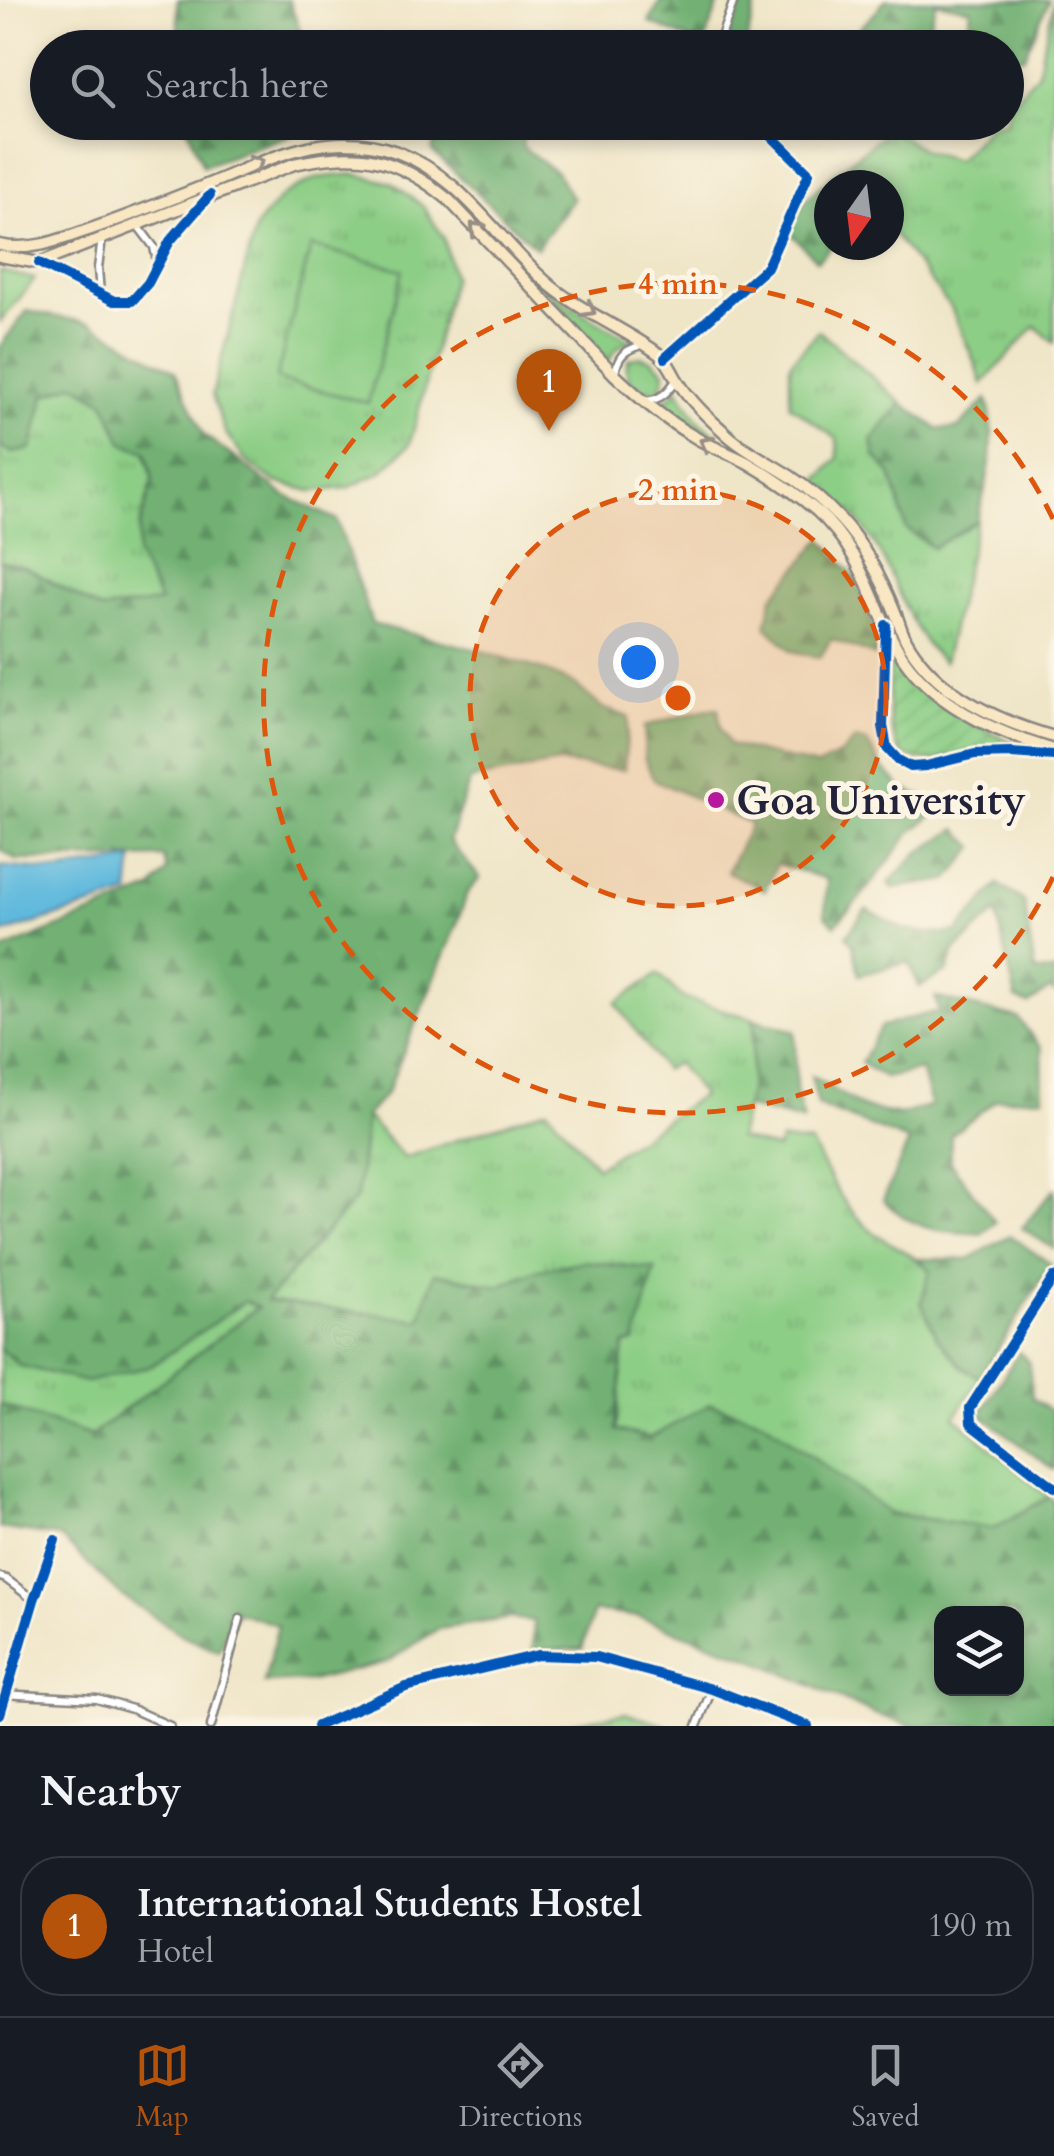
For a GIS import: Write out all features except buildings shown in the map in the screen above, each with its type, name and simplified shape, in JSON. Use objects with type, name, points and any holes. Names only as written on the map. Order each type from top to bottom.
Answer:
[{"type":"main road","points":[[0,256],[39,263],[137,224],[290,150],[328,142],[363,143],[398,152],[433,170],[458,190],[545,282],[665,358],[676,379],[724,433],[792,477],[842,522],[873,566],[904,637],[920,661],[944,684],[1002,719],[1054,737]]},
{"type":"main road","points":[[0,244],[35,246],[64,239],[294,164],[330,156],[361,156],[393,165],[426,181],[449,200],[615,375],[645,401],[693,436],[786,486],[818,512],[846,543],[912,672],[939,696],[997,730],[1054,753]]},
{"type":"main road","points":[[638,346],[654,350]]},
{"type":"street","points":[[723,30],[734,0]]},
{"type":"street","points":[[665,358],[767,267],[810,173],[776,140]]},
{"type":"street","points":[[39,263],[114,301],[132,300],[148,283],[170,241],[204,193]]},
{"type":"street","points":[[137,224],[154,247],[156,266]]},
{"type":"street","points":[[100,295],[102,239]]},
{"type":"street","points":[[615,375],[622,353],[638,346]]},
{"type":"street","points":[[645,401],[658,400],[676,379]]},
{"type":"street","points":[[886,625],[884,726],[887,748],[898,760],[911,767],[975,754],[1054,753]]},
{"type":"street","points":[[1054,1276],[970,1408],[971,1423],[1054,1488]]},
{"type":"street","points":[[0,1714],[2,1694],[54,1540]]},
{"type":"street","points":[[0,1577],[34,1600]]},
{"type":"street","points":[[212,1726],[240,1620]]},
{"type":"street","points":[[316,1726],[406,1687],[538,1655],[596,1656],[712,1689],[808,1726]]},
{"type":"street","points":[[697,1726],[712,1689]]},
{"type":"street","points":[[2,1694],[97,1699],[170,1726]]},
{"type":"green space","points":[[177,0],[289,0],[300,30],[178,30]]},
{"type":"green space","points":[[661,0],[720,0],[709,30],[667,30],[649,22]]},
{"type":"green space","points":[[743,0],[757,0],[749,30],[731,30]]},
{"type":"green space","points":[[885,0],[1049,0],[1024,57],[1024,30],[968,30],[971,9],[936,2],[928,30],[858,30]]},
{"type":"green space","points":[[1054,0],[1054,343],[1035,326],[982,384],[951,308],[904,247],[904,170],[839,170],[876,140],[908,140],[925,151],[957,160],[976,140],[1024,140],[1024,88],[1037,74]]},
{"type":"green space","points":[[193,140],[276,140],[203,166]]},
{"type":"green space","points":[[436,140],[523,140],[523,147],[557,173],[573,199],[536,248],[432,151]]},
{"type":"green space","points":[[354,174],[392,183],[423,206],[444,238],[453,277],[410,444],[380,473],[347,488],[311,491],[276,482],[246,461],[225,432],[212,395],[256,226],[282,196],[316,178]]},
{"type":"green space","points":[[814,192],[814,258],[787,229]]},
{"type":"green space","points":[[311,246],[403,270],[368,403],[276,379]]},
{"type":"green space","points":[[0,271],[35,279],[0,322]]},
{"type":"green space","points":[[529,271],[565,303],[632,341],[618,348],[608,362]]},
{"type":"green space","points":[[27,311],[90,323],[175,371],[204,435],[284,495],[337,520],[372,624],[543,670],[573,683],[603,708],[629,717],[624,770],[559,763],[470,780],[449,841],[480,878],[467,893],[387,1092],[366,1116],[357,1197],[266,1301],[420,1320],[434,1273],[499,1286],[534,1271],[584,1261],[655,1269],[635,1342],[624,1345],[616,1430],[650,1438],[710,1404],[764,1421],[890,1514],[994,1528],[1049,1497],[1054,1501],[1054,1726],[912,1726],[875,1714],[750,1658],[639,1617],[594,1611],[582,1649],[533,1650],[534,1621],[511,1618],[438,1629],[387,1662],[310,1681],[264,1683],[278,1625],[237,1612],[219,1651],[184,1636],[122,1596],[60,1537],[0,1528],[0,1405],[91,1436],[258,1307],[245,1301],[151,1366],[87,1382],[21,1366],[0,1349],[0,951],[152,889],[167,871],[164,857],[16,860],[0,849],[0,561],[27,568],[101,610],[160,602],[137,555],[140,525],[153,479],[146,451],[123,443],[104,401],[74,384],[45,395],[31,449],[12,453],[0,445],[0,346]]},
{"type":"green space","points":[[819,331],[902,403],[872,440],[875,456],[891,474],[906,529],[933,548],[977,521],[944,663],[923,639],[867,533],[844,505],[816,482],[838,458],[837,439],[790,405],[790,363]]},
{"type":"green space","points":[[639,356],[652,360],[665,371],[659,390],[650,393],[630,381],[628,359]]},
{"type":"green space","points":[[74,384],[104,401],[123,443],[145,451],[153,479],[140,525],[160,602],[101,610],[27,568],[0,561],[0,445],[12,453],[31,449],[45,395]]},
{"type":"green space","points":[[677,388],[698,420],[723,442],[660,402]]},
{"type":"green space","points":[[987,399],[992,445],[977,521],[933,548],[906,528],[891,474],[875,456],[872,440],[902,403],[938,429],[958,428]]},
{"type":"green space","points":[[822,539],[857,580],[876,637],[876,656],[831,639],[820,658],[792,651],[766,626],[772,598]]},
{"type":"green space","points":[[891,644],[915,679],[930,693],[961,716],[1017,745],[994,745],[934,761],[901,754],[889,714]]},
{"type":"green space","points":[[718,708],[721,728],[730,745],[817,766],[841,754],[856,739],[867,742],[882,767],[903,789],[936,802],[936,813],[912,831],[835,925],[825,916],[827,879],[777,864],[765,890],[727,872],[751,824],[654,780],[644,758],[645,726]]},
{"type":"green space","points":[[957,829],[975,847],[948,880],[893,888],[889,883],[917,854]]},
{"type":"green space","points":[[998,884],[1024,901],[1035,972],[1054,971],[1054,993],[1050,989],[1029,1004],[1016,999],[996,912],[954,952],[948,971],[919,987],[909,962],[859,975],[853,944],[846,936],[866,909],[905,930],[957,932]]},
{"type":"green space","points":[[658,974],[683,998],[754,1019],[750,1089],[738,1138],[777,1149],[781,1140],[811,1143],[838,1193],[855,1215],[930,1270],[961,1366],[980,1378],[955,1417],[1049,1497],[994,1528],[890,1514],[764,1421],[711,1404],[650,1438],[616,1430],[624,1344],[635,1342],[654,1268],[534,1271],[499,1286],[435,1273],[421,1320],[265,1302],[357,1197],[366,1116],[404,1158],[547,1109],[597,1167],[702,1095],[677,1063],[664,1070],[616,1003]]},
{"type":"green space","points":[[935,997],[1018,1018],[1042,1049],[1043,1097],[997,1099],[951,1135],[950,1162],[995,1222],[981,1234],[928,1228],[906,1218],[883,1200],[909,1141],[818,1106],[811,1076],[864,1108],[901,1115],[931,1105],[921,1070],[885,1078],[861,1063],[881,1026],[939,1011]]},
{"type":"green space","points":[[754,1019],[795,1031],[796,1089],[803,1121],[745,1107],[750,1089]]},
{"type":"green space","points":[[1054,1189],[1054,1249],[1022,1228]]},
{"type":"green space","points":[[1010,1236],[1051,1264],[980,1378],[961,1366],[937,1337],[921,1303],[930,1270],[919,1259],[968,1259]]},
{"type":"green space","points":[[245,1301],[258,1307],[91,1436],[0,1405],[0,1349],[21,1366],[151,1366]]},
{"type":"green space","points":[[1019,1352],[1029,1362],[1032,1398],[1054,1413],[1054,1470],[980,1414]]},
{"type":"green space","points":[[625,1713],[668,1726],[558,1726]]},
{"type":"water","points":[[133,859],[129,894],[0,934],[0,866],[58,871]]},
{"type":"cycle path","points":[[665,358],[767,267],[809,173],[775,140]]},
{"type":"cycle path","points":[[39,263],[114,301],[132,301],[148,283],[170,241],[210,195]]},
{"type":"cycle path","points":[[886,625],[883,726],[887,748],[898,760],[911,767],[975,754],[1054,756]]},
{"type":"cycle path","points":[[1054,1277],[970,1408],[971,1423],[1054,1487]]},
{"type":"cycle path","points":[[0,1714],[55,1540]]},
{"type":"cycle path","points":[[317,1726],[406,1687],[538,1655],[596,1657],[712,1689],[808,1726]]},
{"type":"place","name":"International Students Hostel","points":[[549,431]]},
{"type":"place","name":"Goa University","points":[[716,800]]}]
